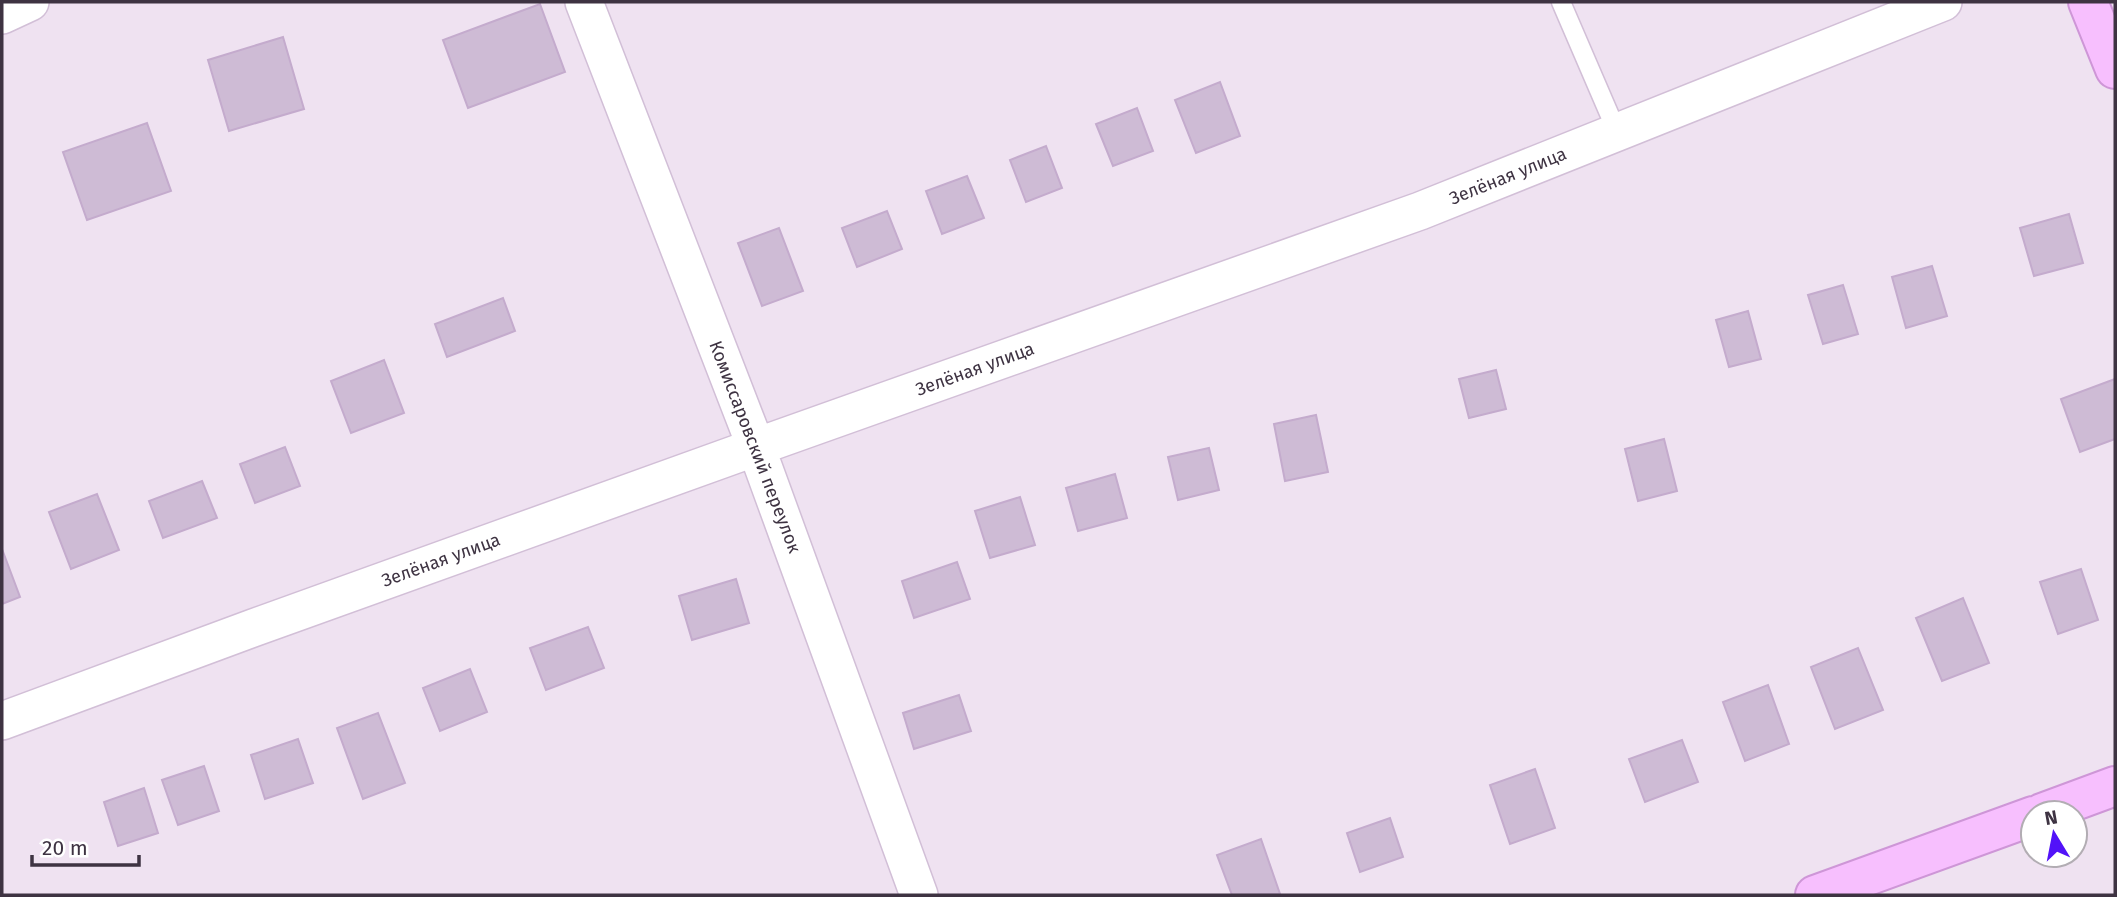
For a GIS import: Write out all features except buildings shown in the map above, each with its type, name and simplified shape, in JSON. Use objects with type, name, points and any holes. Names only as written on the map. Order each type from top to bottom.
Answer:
[{"type":"street","points":[[2,15],[30,2]]},
{"type":"street","name":"Комиссаровский переулок","points":[[584,2],[756,446],[919,895]]},
{"type":"street","name":"Зелёная улица","points":[[2,721],[756,446],[1420,211],[1943,2]]},
{"type":"street","points":[[2088,2],[2115,69]]},
{"type":"street","points":[[2080,799],[2115,786]]},
{"type":"street","points":[[1815,895],[2019,821]]},
{"type":"lane","points":[[1561,2],[1617,132]]}]
